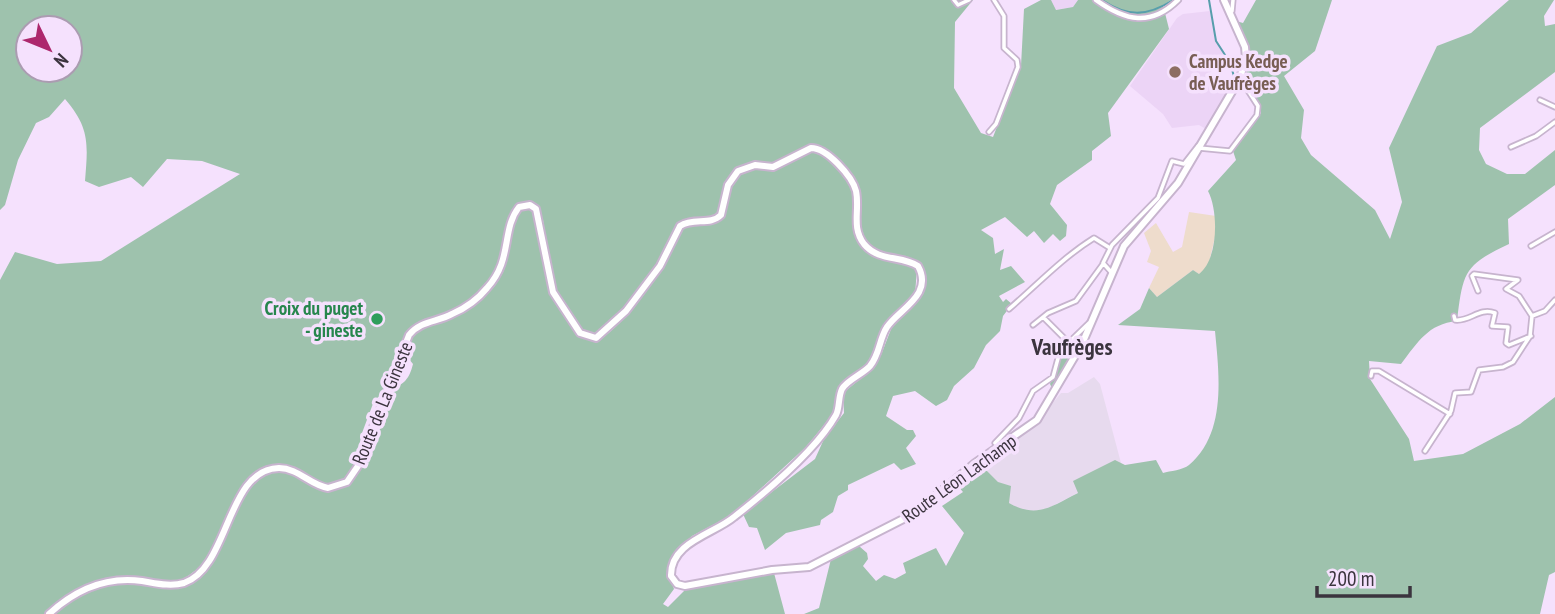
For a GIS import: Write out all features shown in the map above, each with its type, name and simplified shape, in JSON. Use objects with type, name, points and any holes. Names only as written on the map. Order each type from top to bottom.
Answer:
[{"type":"main road","name":"Route Léon Lachamp","points":[[674,582],[685,586],[772,570],[802,569],[897,523],[929,504],[975,463],[1030,427],[1043,413],[1056,391],[1091,323],[1128,241],[1178,183],[1240,78],[1246,58],[1245,47],[1225,0]]},
{"type":"main road","name":"Route de La Gineste","points":[[49,614],[79,592],[102,583],[129,579],[174,585],[195,578],[206,565],[246,488],[263,472],[277,468],[290,470],[328,488],[347,482],[358,466],[409,335],[420,325],[464,308],[489,286],[505,261],[514,215],[522,205],[533,206],[539,214],[554,296],[580,333],[596,338],[626,311],[653,275],[680,226],[693,220],[712,221],[721,215],[728,185],[738,171],[755,165],[773,167],[807,149],[821,149],[855,188],[856,221],[863,242],[882,257],[915,263],[920,270],[917,296],[912,306],[888,326],[879,353],[869,367],[842,388],[838,412],[829,425],[802,455],[737,516],[693,539],[672,568],[674,582]]},
{"type":"street","points":[[954,0],[961,5],[969,0]]},
{"type":"street","points":[[989,132],[996,124],[1018,66],[1017,60],[1004,48],[1004,16],[994,0]]},
{"type":"street","points":[[1096,0],[1125,18],[1154,16],[1170,8],[1178,0]]},
{"type":"street","points":[[1230,12],[1233,0]]},
{"type":"street","points":[[1033,325],[1043,317],[1076,301],[1103,263],[1110,248],[1156,201],[1172,160],[1184,164],[1193,149],[1200,147],[1230,151],[1257,115],[1258,106],[1240,78]]},
{"type":"street","points":[[1540,100],[1555,107]]},
{"type":"street","points":[[1511,147],[1536,136],[1555,122]]},
{"type":"street","points":[[1531,246],[1555,232]]},
{"type":"street","points":[[1009,309],[1057,263],[1070,257],[1094,238],[1110,248]]},
{"type":"street","points":[[1103,263],[1112,273]]},
{"type":"street","points":[[1425,451],[1450,414],[1456,391],[1471,391],[1479,370],[1503,367],[1513,362],[1531,336],[1532,316],[1519,296],[1506,289],[1507,285],[1518,282],[1516,278],[1474,274],[1472,276],[1478,291]]},
{"type":"street","points":[[1532,316],[1545,311],[1555,300]]},
{"type":"street","points":[[1454,316],[1455,320],[1461,321],[1477,313],[1495,313],[1492,326],[1508,327],[1508,345],[1531,336]]},
{"type":"street","points":[[1043,317],[1068,342]]},
{"type":"street","name":"Route Léon Lachamp","points":[[1048,382],[1054,374],[1057,356],[1068,342],[1091,323]]},
{"type":"street","points":[[1371,376],[1372,371],[1378,371],[1450,414]]},
{"type":"street","points":[[995,443],[1018,418],[1033,391],[1048,382],[1049,388],[1056,391]]},
{"type":"shaded area","points":[[1051,0],[1078,0],[1073,7],[1055,10],[1051,6]]},
{"type":"shaded area","name":"Campus Kedge de Vaufrèges","points":[[1210,11],[1215,37],[1226,56],[1205,78],[1227,94],[1206,129],[1199,125],[1172,128],[1163,114],[1130,86],[1177,18],[1183,14]]},
{"type":"shaded area","points":[[1189,212],[1216,216],[1215,237],[1208,267],[1199,274],[1193,270],[1157,297],[1149,288],[1159,267],[1147,262],[1151,251],[1144,233],[1156,223],[1173,252],[1182,247]]},
{"type":"shaded area","points":[[1094,377],[1100,384],[1121,463],[1074,481],[1079,492],[1047,509],[1025,512],[1009,503],[998,482],[981,465],[956,484],[979,464],[1032,428],[1061,393],[1068,393]]},
{"type":"green space","points":[[0,0],[973,0],[955,22],[954,88],[981,133],[993,137],[1021,66],[1024,9],[1041,0],[1051,0],[1056,10],[1073,7],[1078,0],[1171,0],[1163,5],[1169,29],[1108,113],[1111,136],[1092,151],[1092,160],[1057,185],[1050,204],[1067,225],[1066,236],[1060,241],[1053,234],[1044,243],[1034,231],[1027,237],[1005,217],[981,230],[993,238],[995,254],[1004,249],[1000,270],[1011,266],[1025,282],[999,296],[1003,302],[1006,299],[1012,304],[1003,316],[1000,331],[986,345],[974,368],[954,386],[947,400],[936,406],[915,391],[893,396],[886,416],[907,430],[913,430],[916,436],[906,448],[916,464],[901,470],[894,463],[848,485],[848,490],[838,496],[833,512],[821,520],[820,525],[786,533],[765,550],[757,528],[749,527],[743,514],[815,459],[824,439],[844,413],[843,393],[871,370],[881,355],[893,324],[917,301],[922,269],[875,251],[865,241],[859,227],[858,191],[821,147],[807,147],[772,165],[737,170],[727,198],[716,217],[682,222],[644,283],[595,337],[582,332],[553,288],[543,220],[538,208],[530,203],[521,204],[499,263],[484,288],[457,310],[416,325],[385,391],[374,401],[362,433],[366,441],[346,480],[328,486],[277,466],[244,487],[204,564],[180,582],[101,581],[46,614],[0,614],[0,280],[15,252],[57,264],[101,261],[240,174],[202,161],[167,159],[143,187],[131,177],[99,187],[85,181],[86,137],[79,119],[65,99],[49,117],[36,123],[18,160],[5,205],[0,210]]},
{"type":"green space","points":[[1256,0],[1332,0],[1315,51],[1284,76],[1304,110],[1301,138],[1311,155],[1375,210],[1390,239],[1402,202],[1389,148],[1437,46],[1471,33],[1509,0],[1554,0],[1544,16],[1545,26],[1555,24],[1555,72],[1480,128],[1479,150],[1486,164],[1507,174],[1525,174],[1555,150],[1555,185],[1508,219],[1509,244],[1483,258],[1468,272],[1461,291],[1457,321],[1431,330],[1401,364],[1369,361],[1370,379],[1409,439],[1414,461],[1463,454],[1520,424],[1555,397],[1555,572],[1549,575],[1540,614],[804,614],[819,608],[831,559],[859,546],[867,553],[868,559],[863,566],[876,581],[884,575],[895,579],[906,573],[903,563],[936,548],[946,566],[964,533],[942,506],[963,492],[957,485],[981,465],[998,482],[1011,486],[1009,503],[1019,508],[1036,510],[1052,506],[1078,493],[1073,481],[1115,460],[1125,465],[1156,460],[1163,473],[1186,467],[1201,452],[1210,437],[1218,402],[1215,331],[1118,325],[1140,309],[1149,288],[1157,297],[1193,270],[1199,274],[1210,258],[1215,223],[1208,191],[1236,160],[1233,151],[1261,113],[1260,106],[1244,80],[1249,57],[1244,36],[1236,21],[1243,23]]},
{"type":"green space","points":[[815,150],[839,169],[849,182],[854,194],[856,230],[867,250],[879,258],[917,268],[915,295],[889,320],[867,366],[839,388],[834,413],[806,447],[732,515],[692,536],[667,570],[674,589],[663,604],[668,607],[686,589],[774,573],[785,614],[53,614],[101,586],[128,582],[177,586],[194,581],[215,554],[244,497],[255,482],[268,472],[284,471],[328,491],[341,487],[351,479],[368,451],[389,391],[402,384],[410,374],[413,364],[404,353],[411,338],[428,323],[474,302],[494,286],[505,266],[514,221],[523,208],[534,210],[552,297],[579,335],[596,341],[614,328],[644,294],[665,263],[682,227],[714,222],[723,216],[731,186],[739,173],[755,168],[773,169]]},
{"type":"green space","points":[[1085,330],[1055,387],[1052,388],[1050,384],[1062,351]]},
{"type":"waterway","points":[[1102,0],[1120,10],[1137,13],[1154,10],[1173,0]]},
{"type":"waterway","points":[[1209,0],[1216,41],[1229,61],[1235,79]]},
{"type":"place","name":"Campus Kedge de Vaufrèges","points":[[1175,72]]},
{"type":"place","name":"Croix du puget - gineste","points":[[377,319]]},
{"type":"district","name":"Vaufrèges","points":[[1072,347]]}]
